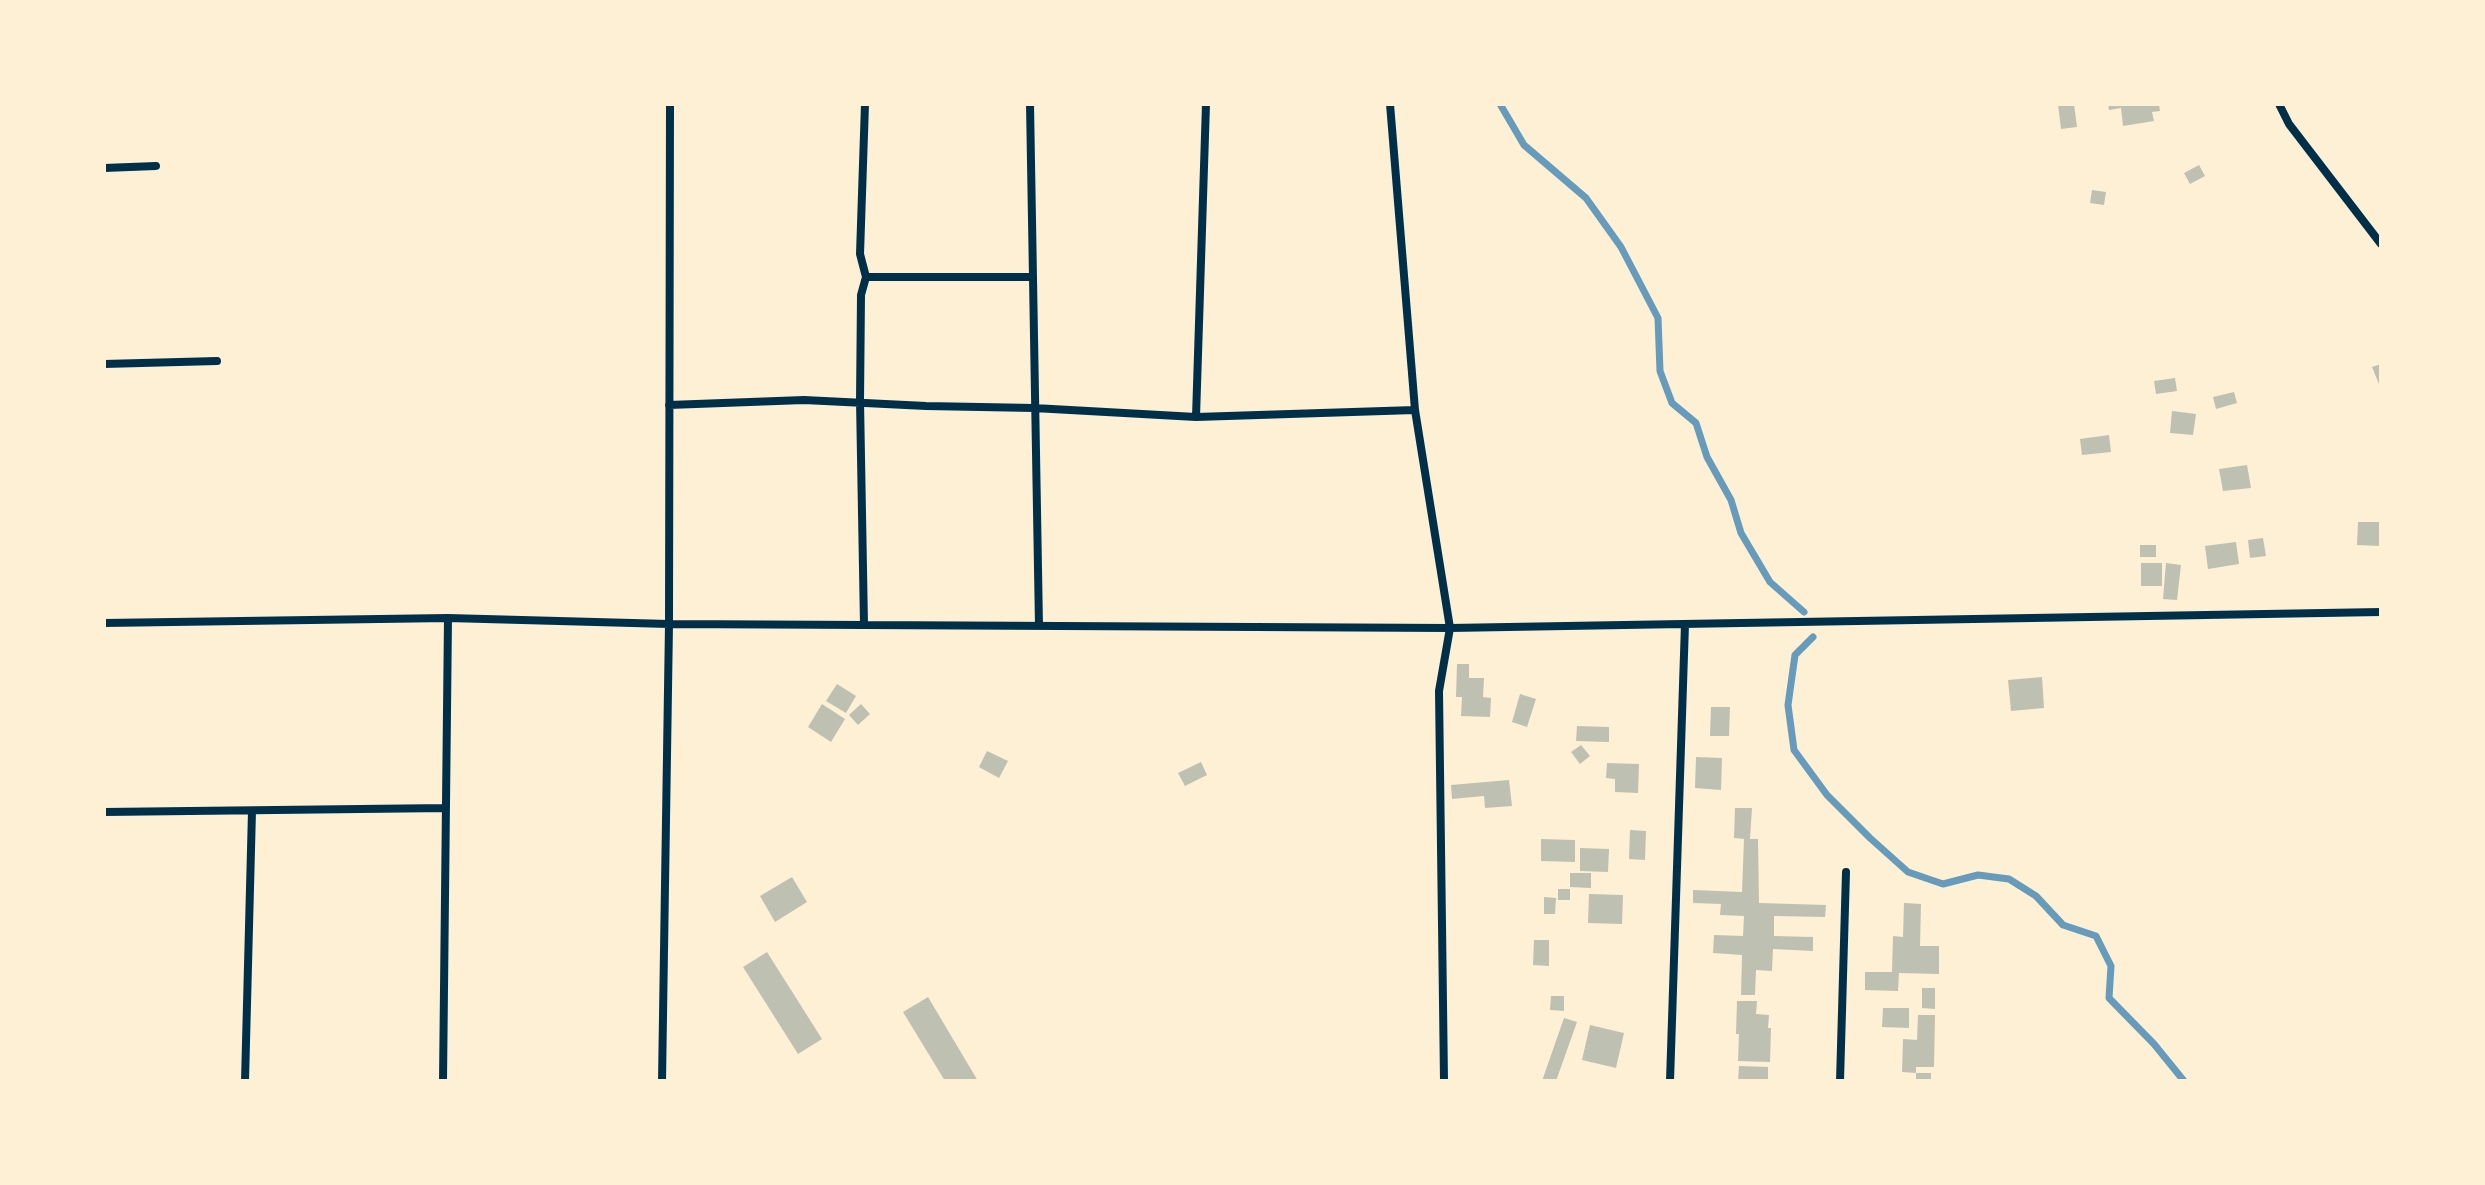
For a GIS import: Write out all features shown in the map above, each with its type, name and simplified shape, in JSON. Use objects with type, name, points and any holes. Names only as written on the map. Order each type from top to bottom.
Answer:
[{"type":"street","points":[[662,1081],[669,624],[670,104]]},
{"type":"street","points":[[864,625],[860,401],[861,295],[866,277],[860,254],[865,104]]},
{"type":"street","points":[[1030,104],[1039,626]]},
{"type":"street","points":[[1196,417],[1206,104]]},
{"type":"street","points":[[1390,104],[1415,410],[1450,628],[1439,691],[1444,1081]]},
{"type":"street","points":[[2279,104],[2289,124],[2381,244]]},
{"type":"street","points":[[104,168],[156,166]]},
{"type":"street","points":[[866,277],[1032,277]]},
{"type":"street","points":[[104,364],[217,361]]},
{"type":"street","points":[[669,405],[860,401],[1196,417],[1415,410]]},
{"type":"street","points":[[104,623],[448,618],[669,624],[1450,628],[2381,612]]},
{"type":"street","points":[[443,1081],[448,618]]},
{"type":"street","points":[[1670,1081],[1685,624]]},
{"type":"street","points":[[104,812],[446,808]]},
{"type":"street","points":[[245,1081],[252,811]]},
{"type":"street","points":[[1840,1081],[1846,872]]},
{"type":"building","points":[[2058,104],[2074,104],[2077,127],[2061,129]]},
{"type":"building","points":[[2108,104],[2159,104],[2160,111],[2152,112],[2154,121],[2123,126],[2121,108],[2109,110]]},
{"type":"building","points":[[2199,165],[2205,176],[2190,184],[2184,173]]},
{"type":"building","points":[[2092,190],[2106,192],[2104,205],[2090,203]]},
{"type":"building","points":[[2381,364],[2381,389],[2372,367]]},
{"type":"building","points":[[2175,378],[2177,391],[2156,394],[2154,381]]},
{"type":"building","points":[[2234,392],[2237,403],[2216,409],[2213,397]]},
{"type":"building","points":[[2172,411],[2196,414],[2193,435],[2170,433]]},
{"type":"building","points":[[2109,435],[2111,452],[2082,455],[2080,439]]},
{"type":"building","points":[[2247,465],[2251,488],[2223,491],[2219,469]]},
{"type":"building","points":[[2358,522],[2380,522],[2380,546],[2357,545]]},
{"type":"building","points":[[2263,538],[2266,556],[2250,558],[2248,540]]},
{"type":"building","points":[[2236,542],[2239,564],[2208,569],[2205,546]]},
{"type":"building","points":[[2140,545],[2156,545],[2156,557],[2140,557]]},
{"type":"building","points":[[2141,563],[2162,563],[2162,586],[2141,586]]},
{"type":"building","points":[[2166,563],[2181,565],[2177,600],[2163,599]]},
{"type":"building","points":[[1457,664],[1469,664],[1469,678],[1484,678],[1483,697],[1491,698],[1490,717],[1461,716],[1462,697],[1456,697]]},
{"type":"building","points":[[2042,677],[2044,708],[2011,711],[2008,680]]},
{"type":"building","points":[[837,684],[856,696],[846,713],[826,701]]},
{"type":"building","points":[[1520,694],[1536,699],[1527,727],[1512,722]]},
{"type":"building","points":[[822,704],[845,719],[831,742],[808,727]]},
{"type":"building","points":[[861,704],[870,714],[858,725],[849,715]]},
{"type":"building","points":[[1711,707],[1730,707],[1729,736],[1710,736]]},
{"type":"building","points":[[1577,726],[1609,727],[1609,742],[1576,741]]},
{"type":"building","points":[[1581,745],[1590,756],[1580,764],[1571,752]]},
{"type":"building","points":[[987,751],[1008,761],[999,778],[979,767]]},
{"type":"building","points":[[1696,757],[1722,758],[1721,790],[1695,788]]},
{"type":"building","points":[[1201,762],[1207,775],[1185,786],[1178,773]]},
{"type":"building","points":[[1607,763],[1639,764],[1638,793],[1615,792],[1615,779],[1606,778]]},
{"type":"building","points":[[1509,780],[1512,806],[1485,808],[1484,796],[1452,799],[1451,785]]},
{"type":"building","points":[[1735,808],[1752,808],[1750,839],[1758,839],[1759,903],[1826,905],[1825,917],[1774,916],[1774,936],[1813,937],[1813,951],[1773,949],[1772,971],[1756,970],[1755,995],[1741,995],[1742,955],[1713,953],[1714,935],[1743,936],[1744,916],[1720,915],[1721,904],[1693,903],[1693,890],[1742,892],[1744,839],[1734,838]]},
{"type":"building","points":[[1630,830],[1646,831],[1645,860],[1629,859]]},
{"type":"building","points":[[1541,839],[1575,840],[1575,862],[1541,861]]},
{"type":"building","points":[[1580,848],[1609,849],[1608,872],[1580,871]]},
{"type":"building","points":[[1570,873],[1591,873],[1591,888],[1570,887]]},
{"type":"building","points":[[792,877],[807,902],[775,922],[760,896]]},
{"type":"building","points":[[1558,889],[1570,889],[1570,900],[1558,900]]},
{"type":"building","points":[[1589,894],[1623,895],[1622,924],[1588,923]]},
{"type":"building","points":[[1544,897],[1556,898],[1555,914],[1544,914]]},
{"type":"building","points":[[1904,903],[1921,904],[1920,946],[1939,946],[1939,974],[1899,973],[1898,991],[1865,990],[1865,972],[1892,972],[1893,936],[1903,937]]},
{"type":"building","points":[[1534,940],[1549,940],[1549,966],[1533,965]]},
{"type":"building","points":[[767,952],[822,1039],[798,1054],[743,967]]},
{"type":"building","points":[[1922,988],[1935,988],[1935,1009],[1922,1008]]},
{"type":"building","points":[[1551,996],[1564,996],[1564,1011],[1550,1010]]},
{"type":"building","points":[[928,997],[978,1081],[945,1081],[903,1012]]},
{"type":"building","points":[[1737,1001],[1757,1001],[1756,1014],[1769,1015],[1770,1062],[1738,1061]]},
{"type":"building","points":[[1883,1008],[1909,1008],[1909,1028],[1882,1027]]},
{"type":"building","points":[[1918,1015],[1935,1015],[1934,1067],[1916,1067],[1916,1073],[1902,1072],[1903,1039],[1917,1040]]},
{"type":"building","points":[[1564,1018],[1577,1022],[1556,1081],[1542,1081]]},
{"type":"building","points":[[1590,1025],[1624,1033],[1616,1068],[1582,1060]]},
{"type":"building","points":[[1739,1066],[1768,1067],[1768,1081],[1738,1081]]},
{"type":"building","points":[[1916,1073],[1931,1073],[1931,1081],[1916,1081]]},
{"type":"waterway","points":[[1500,104],[1524,145],[1586,198],[1621,247],[1658,318],[1660,371],[1672,403],[1696,423],[1707,457],[1731,500],[1741,533],[1770,582],[1804,612]]},
{"type":"waterway","points":[[1813,637],[1795,655],[1788,705],[1794,750],[1827,795],[1908,872],[1943,884],[1978,875],[2009,879],[2036,896],[2063,925],[2096,936],[2111,966],[2109,998],[2154,1044],[2184,1081]]}]
